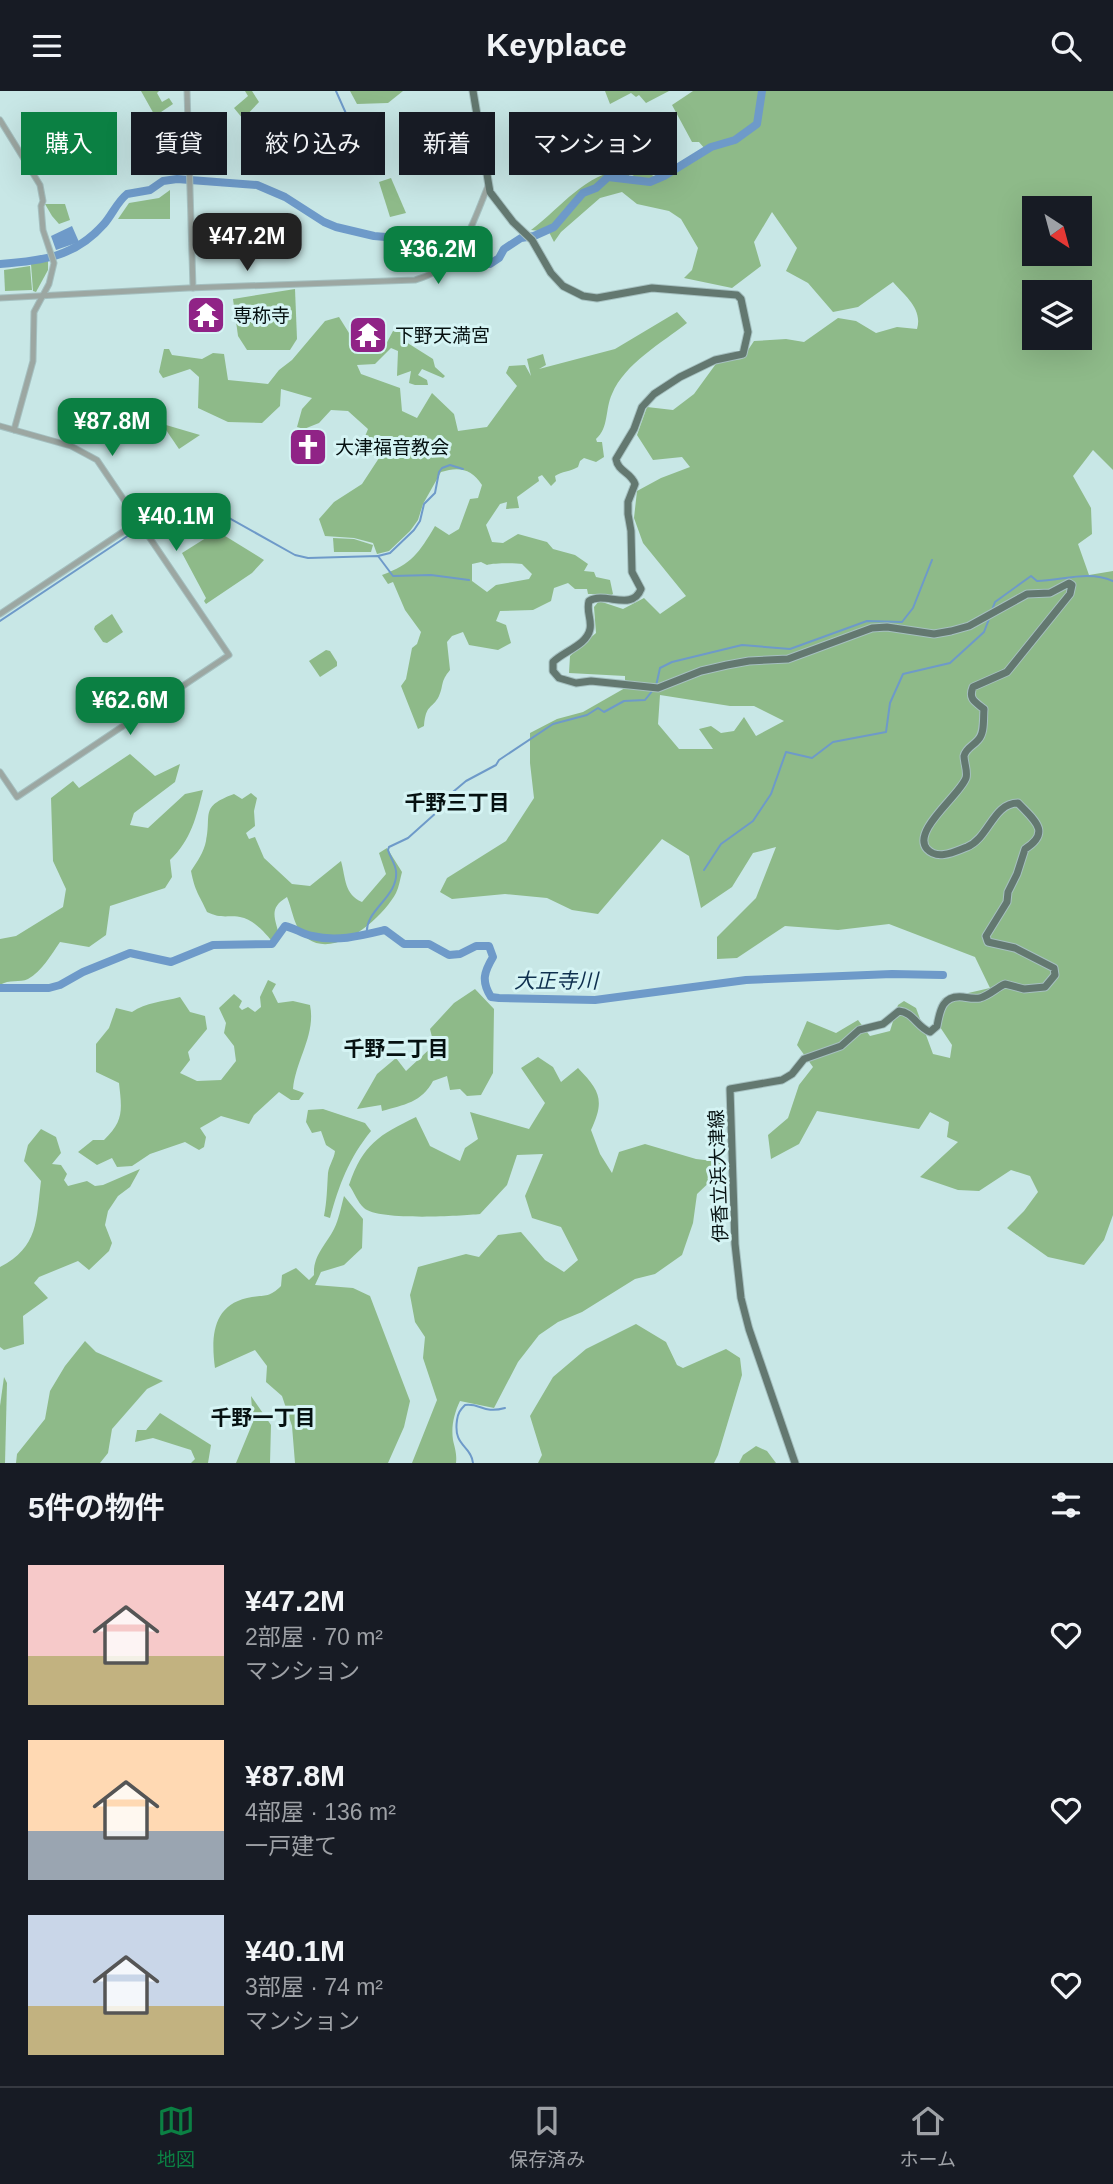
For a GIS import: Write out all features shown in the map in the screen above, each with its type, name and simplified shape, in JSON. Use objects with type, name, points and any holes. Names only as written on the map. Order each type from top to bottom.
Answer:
[{"type":"main road","name":"伊香立浜大津線","points":[[473,91],[488,186],[513,222],[529,237],[551,273],[568,289],[583,296],[609,297],[652,288],[737,295],[741,299],[748,332],[743,353],[715,360],[680,377],[654,394],[642,407],[634,429],[616,459],[620,469],[632,477],[635,484],[628,502],[628,514],[632,572],[641,585],[640,593],[629,601],[592,599],[587,605],[590,632],[576,646],[556,659],[552,667],[559,678],[568,681],[655,687],[727,665],[788,659],[872,628],[887,627],[934,634],[969,626],[1027,594],[1050,593],[1069,583],[1072,585],[1070,594],[1007,672],[973,687],[970,694],[972,699],[984,709],[983,730],[979,740],[969,747],[964,755],[967,776],[936,816],[923,839],[925,847],[933,854],[943,855],[971,845],[979,839],[1004,806],[1018,803],[1039,825],[1039,835],[1033,844],[1025,849],[1008,892],[1007,902],[986,936],[988,942],[1015,948],[1054,968],[1055,975],[1045,987],[1024,989],[1005,984],[986,996],[975,999],[955,997],[945,1001],[941,1006],[937,1026],[930,1032],[922,1028],[909,1014],[899,1011],[883,1024],[859,1030],[834,1049],[804,1059],[792,1074],[782,1080],[730,1089],[735,1244],[741,1298],[795,1463]]},
{"type":"street","points":[[187,91],[193,288]]},
{"type":"street","points":[[0,120],[39,181],[43,201],[43,230],[53,258],[52,276],[33,316],[33,361],[14,430]]},
{"type":"street","points":[[0,298],[415,281],[443,268],[456,254],[488,186]]},
{"type":"street","points":[[0,426],[71,446],[91,456],[103,467],[229,655],[17,797],[0,772]]},
{"type":"street","points":[[0,614],[139,521]]},
{"type":"green space","points":[[141,91],[159,91],[157,93],[162,102],[169,98],[173,104],[161,112],[153,112]]},
{"type":"green space","points":[[245,91],[252,91],[259,102],[250,112],[241,112],[241,117],[234,108],[248,96]]},
{"type":"green space","points":[[350,91],[403,91],[388,103],[357,104]]},
{"type":"green space","points":[[605,91],[669,91],[646,103],[639,95],[636,97],[631,93],[610,104]]},
{"type":"green space","points":[[693,91],[1113,91],[1113,470],[1093,450],[1073,476],[1091,508],[1092,534],[1078,544],[1089,575],[1113,571],[1113,1215],[1104,1240],[1084,1265],[1048,1257],[1007,1228],[1038,1192],[1030,1176],[1011,1170],[979,1191],[958,1190],[920,1177],[958,1142],[947,1137],[949,1122],[930,1112],[919,1129],[817,1111],[799,1144],[771,1159],[768,1135],[788,1118],[799,1085],[813,1067],[797,1045],[807,1021],[836,1033],[858,1020],[870,1036],[890,1031],[898,1005],[904,1001],[916,1008],[933,1054],[950,1058],[952,1045],[940,1027],[942,999],[990,988],[975,957],[889,924],[838,930],[785,926],[737,958],[717,959],[717,937],[756,898],[776,847],[753,853],[732,887],[701,908],[689,856],[662,839],[598,914],[572,910],[547,898],[505,894],[452,899],[440,892],[447,878],[506,841],[534,798],[530,733],[557,719],[583,712],[625,688],[625,676],[569,673],[570,656],[596,633],[594,607],[599,601],[623,609],[644,598],[660,614],[686,596],[643,543],[634,518],[637,491],[690,467],[682,457],[653,460],[637,435],[647,407],[673,410],[694,394],[718,361],[742,359],[754,341],[786,339],[804,342],[838,318],[856,321],[876,333],[897,327],[917,329],[915,309],[893,282],[858,307],[833,312],[808,283],[786,271],[797,248],[772,212],[754,242],[761,266],[732,288],[684,278],[692,270],[698,248],[681,219],[669,211],[637,204],[622,192],[600,198],[561,232],[554,242],[549,232],[531,230],[575,192],[603,175],[677,175],[677,164],[705,149],[699,142],[692,142],[672,105]],"holes":[[[660,695],[730,706],[754,706],[784,721],[756,736],[744,717],[734,731],[721,733],[711,726],[699,729],[713,749],[679,749],[658,724]]]},
{"type":"green space","points":[[391,178],[406,213],[390,217],[379,182]]},
{"type":"green space","points":[[170,190],[170,219],[118,219],[129,203],[159,198]]},
{"type":"green space","points":[[45,204],[65,204],[70,220],[59,224]]},
{"type":"green space","points":[[48,261],[48,270],[36,292],[33,291],[31,264]]},
{"type":"green space","points":[[30,266],[32,290],[5,291],[4,270]]},
{"type":"green space","points":[[295,289],[297,339],[290,350],[247,350],[238,336],[233,299]]},
{"type":"green space","points":[[677,312],[687,323],[645,354],[618,383],[610,400],[605,424],[596,439],[597,442],[602,442],[604,457],[596,462],[584,458],[578,467],[555,476],[556,481],[551,486],[542,475],[538,477],[539,481],[517,497],[519,508],[506,509],[507,502],[500,504],[486,525],[492,542],[503,543],[518,534],[547,542],[553,549],[575,555],[588,564],[584,571],[594,572],[596,577],[610,580],[613,594],[607,598],[599,594],[588,594],[587,589],[575,589],[568,583],[554,588],[551,601],[533,610],[500,611],[496,621],[506,625],[511,643],[498,650],[469,645],[463,632],[452,636],[447,642],[450,670],[443,681],[439,696],[428,710],[424,726],[418,729],[401,686],[406,679],[412,648],[417,644],[421,632],[405,610],[393,582],[388,584],[382,575],[414,557],[435,526],[449,535],[459,529],[470,499],[478,498],[482,485],[474,475],[464,470],[441,472],[423,504],[418,520],[389,551],[377,554],[373,543],[354,538],[325,536],[319,519],[334,502],[362,484],[379,458],[360,449],[368,429],[348,411],[331,410],[319,423],[304,429],[297,427],[302,409],[312,398],[281,389],[280,406],[262,423],[228,422],[198,408],[199,377],[190,369],[163,378],[159,372],[164,349],[169,349],[172,355],[202,359],[213,353],[224,354],[228,380],[268,384],[325,321],[339,317],[349,333],[365,339],[371,352],[385,346],[393,331],[398,330],[406,342],[433,359],[435,367],[445,376],[443,378],[422,369],[418,375],[427,380],[428,385],[409,383],[411,371],[397,376],[398,351],[391,348],[375,364],[357,365],[361,374],[400,388],[402,411],[417,418],[432,393],[454,414],[458,431],[487,427],[517,386],[506,373],[509,366],[525,365],[531,376],[527,359],[543,354],[546,365],[539,369],[615,349]],"holes":[[[481,562],[487,565],[522,564],[532,574],[529,579],[496,585],[487,592],[472,581],[472,564]]]},
{"type":"green space","points":[[166,425],[200,435],[179,449],[164,427]]},
{"type":"green space","points":[[217,531],[264,560],[252,573],[206,604],[206,598],[182,553]]},
{"type":"green space","points":[[333,538],[354,539],[373,545],[371,552],[334,552]]},
{"type":"green space","points":[[112,614],[123,632],[107,643],[103,642],[94,629]]},
{"type":"green space","points":[[326,650],[330,651],[337,666],[320,677],[309,661]]},
{"type":"green space","points":[[130,754],[155,776],[180,764],[175,782],[134,813],[130,825],[148,828],[185,794],[203,790],[188,836],[170,860],[172,877],[165,888],[110,906],[106,935],[89,947],[60,942],[33,976],[0,985],[0,939],[16,936],[63,907],[66,889],[53,861],[51,798],[73,781],[79,788]]},
{"type":"green space","points":[[251,793],[257,798],[255,826],[246,833],[249,839],[255,837],[264,858],[292,884],[310,886],[341,861],[349,890],[362,902],[386,874],[379,853],[387,848],[402,872],[396,893],[371,923],[345,939],[320,944],[308,939],[300,931],[287,897],[275,910],[280,939],[275,945],[260,928],[245,918],[207,912],[191,871],[205,845],[209,812],[216,803],[234,794],[242,799]]},
{"type":"green space","points":[[268,980],[276,984],[272,991],[278,1003],[293,1001],[310,1005],[308,1037],[293,1089],[304,1093],[299,1100],[291,1100],[279,1092],[254,1115],[249,1124],[221,1116],[200,1128],[206,1137],[204,1147],[199,1150],[185,1142],[150,1154],[132,1166],[117,1167],[112,1158],[97,1165],[78,1152],[93,1140],[104,1140],[115,1127],[120,1115],[119,1083],[96,1072],[96,1044],[109,1028],[116,1008],[132,1012],[149,1004],[180,997],[190,1012],[205,1016],[207,1029],[188,1052],[190,1060],[180,1073],[197,1081],[221,1080],[236,1061],[234,1046],[224,1033],[226,1023],[219,1008],[234,994],[242,1001],[239,1007],[242,1010],[248,1007],[255,1012],[261,1007],[260,997]]},
{"type":"green space","points":[[475,989],[494,1009],[493,1073],[481,1095],[467,1096],[460,1089],[450,1090],[447,1076],[433,1081],[423,1094],[405,1104],[382,1111],[381,1105],[357,1109],[377,1074],[396,1058],[406,1071],[434,1045],[430,1029],[454,1003]]},
{"type":"green space","points":[[538,1057],[553,1067],[561,1082],[578,1068],[591,1083],[599,1103],[591,1130],[600,1154],[612,1173],[619,1152],[645,1144],[696,1159],[721,1162],[719,1173],[697,1194],[693,1223],[682,1255],[655,1274],[635,1279],[539,1335],[518,1362],[494,1408],[460,1401],[452,1430],[456,1463],[412,1463],[437,1400],[423,1358],[425,1337],[415,1322],[410,1295],[418,1267],[466,1254],[479,1257],[498,1235],[521,1232],[545,1260],[564,1272],[578,1260],[561,1227],[532,1218],[525,1196],[543,1154],[517,1155],[507,1185],[480,1214],[420,1217],[385,1215],[364,1208],[349,1185],[360,1160],[374,1142],[416,1117],[430,1146],[460,1161],[465,1148],[478,1139],[470,1112],[529,1129],[545,1103],[521,1068]]},
{"type":"green space","points":[[323,1109],[365,1123],[371,1131],[346,1172],[330,1218],[324,1216],[328,1173],[335,1151],[326,1145],[321,1131],[312,1133],[306,1122],[308,1110]]},
{"type":"green space","points":[[41,1129],[56,1137],[61,1153],[52,1164],[61,1165],[67,1174],[64,1180],[68,1186],[87,1181],[95,1186],[103,1185],[140,1169],[130,1187],[118,1196],[108,1211],[105,1225],[112,1243],[109,1251],[89,1270],[78,1261],[39,1277],[34,1283],[48,1298],[23,1316],[24,1344],[4,1350],[0,1347],[0,1267],[22,1251],[33,1231],[41,1181],[24,1161],[28,1145]]},
{"type":"green space","points":[[344,1196],[363,1219],[362,1248],[344,1265],[321,1272],[315,1285],[353,1288],[370,1296],[410,1401],[404,1427],[388,1463],[295,1463],[292,1426],[282,1396],[266,1382],[267,1366],[255,1350],[215,1368],[214,1335],[220,1316],[235,1302],[273,1293],[281,1286],[282,1275],[296,1268],[309,1280],[314,1275],[316,1262],[336,1225]]},
{"type":"green space","points":[[636,1324],[666,1342],[677,1365],[683,1368],[726,1349],[740,1358],[742,1375],[714,1463],[538,1463],[542,1455],[530,1416],[553,1377],[586,1349]]},
{"type":"green space","points":[[85,1341],[96,1352],[163,1381],[147,1389],[112,1429],[108,1453],[100,1463],[16,1463],[17,1454],[45,1419],[50,1391]]},
{"type":"green space","points":[[4,1377],[7,1383],[5,1463],[0,1463],[0,1406]]},
{"type":"green space","points":[[251,1396],[271,1425],[270,1463],[236,1463],[253,1422]]},
{"type":"green space","points":[[160,1413],[211,1445],[208,1463],[191,1463],[195,1459],[191,1450],[153,1438],[135,1442],[137,1430],[146,1430]]},
{"type":"green space","points":[[756,1446],[767,1451],[776,1463],[739,1463],[743,1455]]},
{"type":"water","points":[[72,226],[79,242],[56,250],[51,236]]},
{"type":"waterway","points":[[336,91],[345,112]]},
{"type":"waterway","points":[[0,264],[44,259],[69,250],[93,235],[127,194],[150,190],[163,181],[177,179],[257,185],[285,197],[336,227],[374,236],[434,241],[466,252],[480,264],[490,264],[499,258],[504,249],[521,238],[534,236],[554,227],[583,193],[596,188],[608,177],[650,182],[711,147],[735,140],[757,124],[762,91]]},
{"type":"waterway","points":[[378,556],[390,553],[414,530],[420,521],[424,504],[435,493],[442,468],[450,465],[463,469]]},
{"type":"waterway","points":[[148,522],[180,502],[197,500],[295,555],[308,558],[378,556],[393,576],[431,575],[469,580]]},
{"type":"waterway","points":[[0,621],[138,529]]},
{"type":"waterway","points":[[656,686],[660,668],[672,662],[742,645],[790,649],[867,621],[902,622],[913,608],[932,560]]},
{"type":"waterway","points":[[992,610],[995,602],[1031,576],[1037,581],[1085,576],[1113,581]]},
{"type":"waterway","points":[[704,870],[721,844],[753,821],[771,794],[786,752],[812,758],[833,742],[886,732],[890,703],[903,674],[950,663],[984,632],[989,619]]},
{"type":"waterway","points":[[367,934],[371,918],[395,880],[396,871],[389,847],[408,838],[437,812],[441,802],[466,781],[496,765],[499,760],[553,724],[587,715],[598,708],[604,712],[624,701],[645,700],[653,690]]},
{"type":"waterway","name":"大正寺川","points":[[0,988],[49,988],[130,953],[171,962],[213,945],[272,944],[285,926],[321,938],[358,936],[385,930],[404,944],[429,944],[449,955],[460,954],[476,946],[489,946],[493,957],[485,981],[491,997],[499,998],[595,1000],[746,980],[892,974],[943,975]]},
{"type":"waterway","points":[[473,1463],[456,1429],[460,1412],[465,1405],[492,1410],[505,1408]]},
{"type":"place","name":"専称寺","points":[[206,315]]},
{"type":"place","name":"下野天満宮","points":[[368,335]]},
{"type":"place","name":"大津福音教会","points":[[308,447]]},
{"type":"district","name":"千野三丁目","points":[[457,803]]},
{"type":"district","name":"千野二丁目","points":[[396,1049]]},
{"type":"district","name":"千野一丁目","points":[[263,1418]]}]
